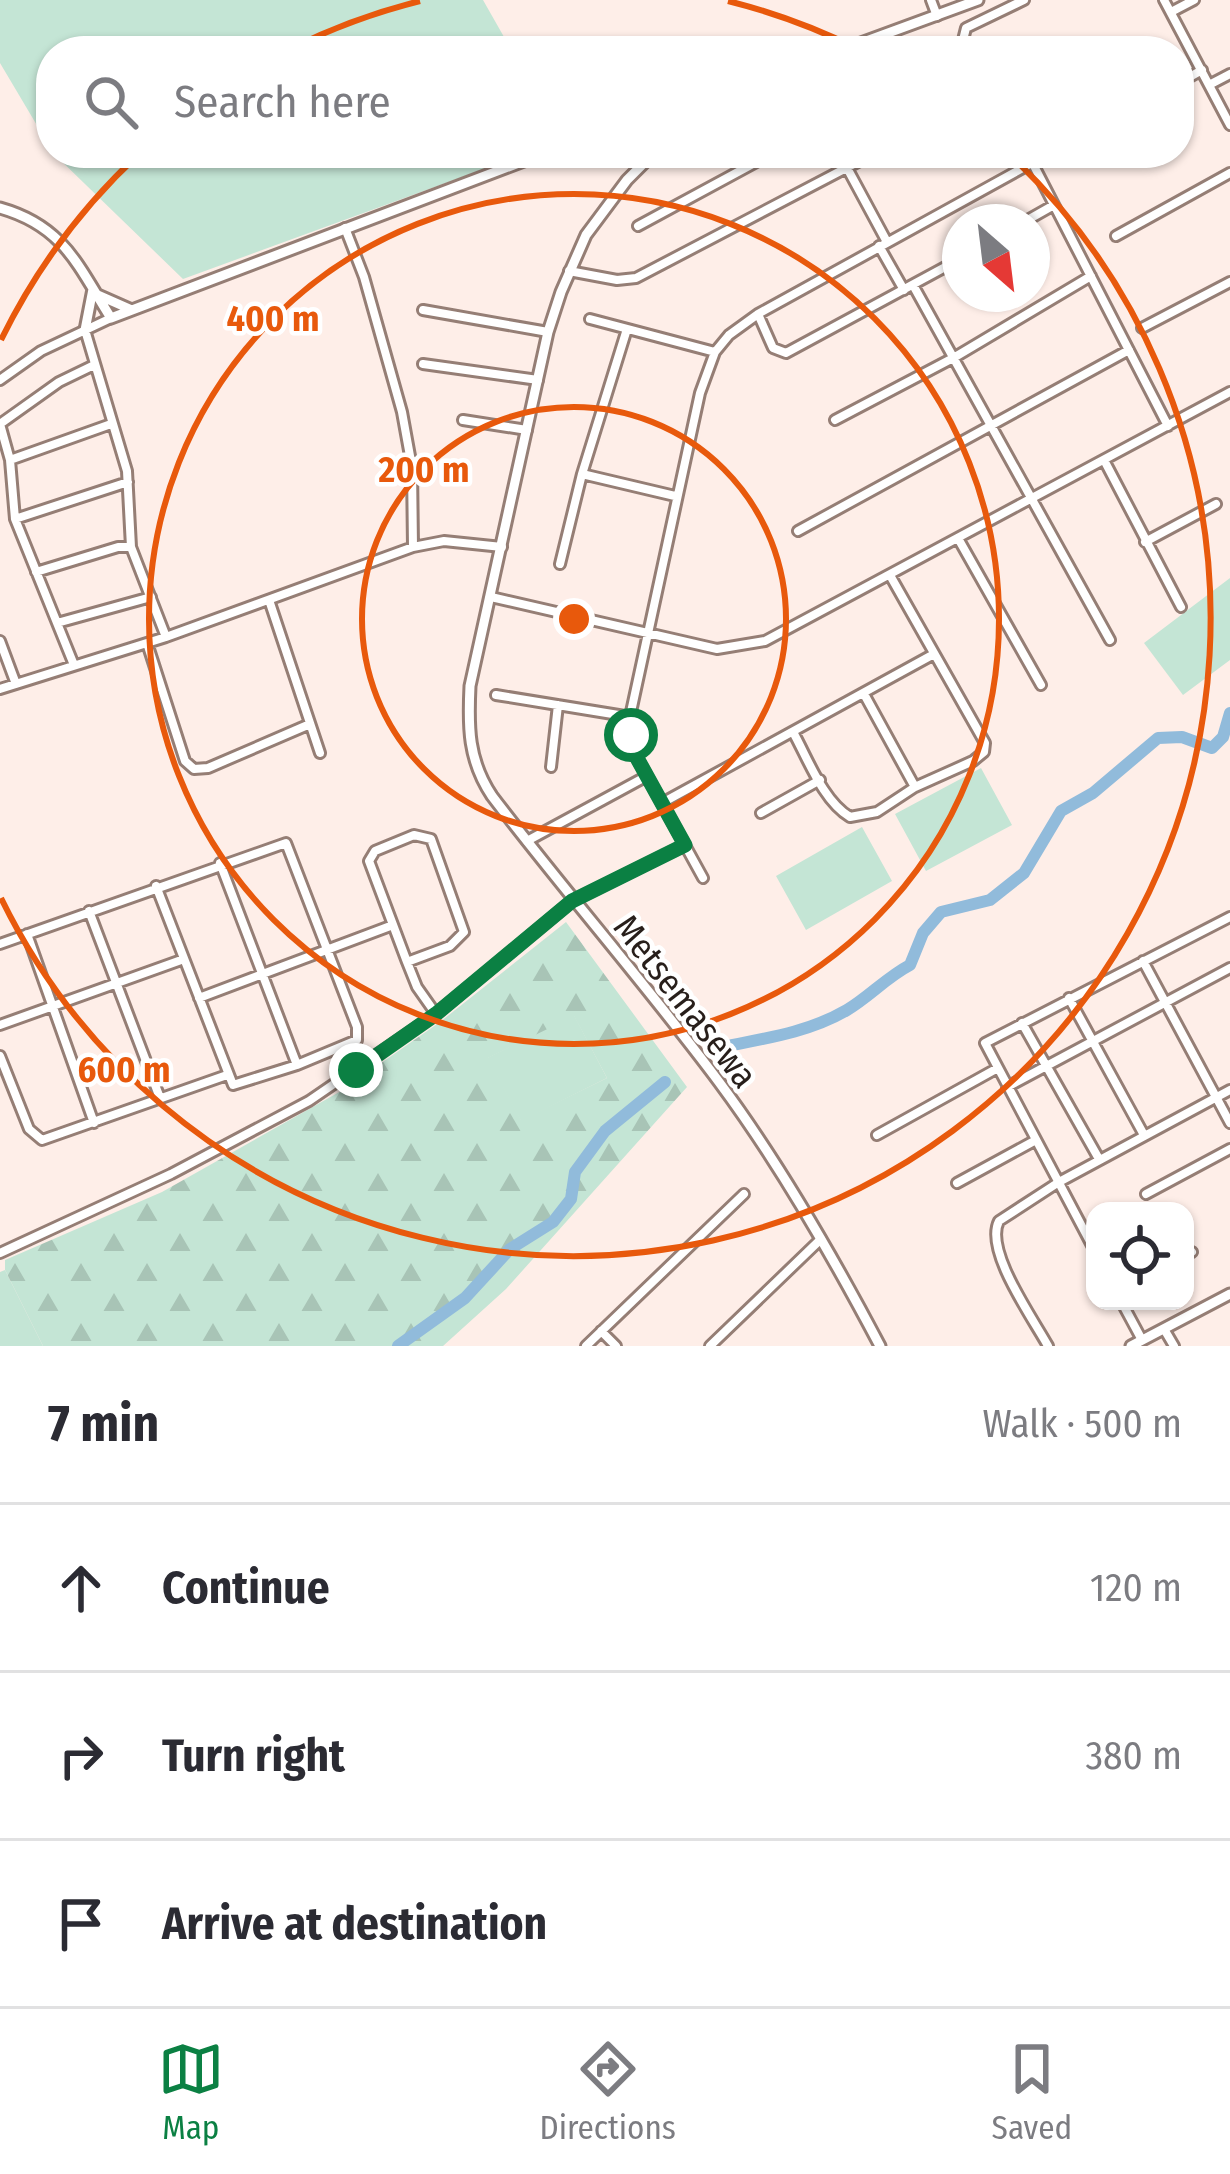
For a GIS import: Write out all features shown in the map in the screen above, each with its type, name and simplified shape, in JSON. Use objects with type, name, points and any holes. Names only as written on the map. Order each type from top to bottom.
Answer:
[{"type":"street","points":[[931,0],[937,16]]},
{"type":"street","points":[[881,36],[978,0]]},
{"type":"street","points":[[964,36],[967,28],[1024,0]]},
{"type":"street","points":[[1164,0],[1184,36]]},
{"type":"street","points":[[1171,13],[1194,0]]},
{"type":"street","points":[[1194,55],[1230,124]]},
{"type":"street","points":[[1194,75],[1202,70]]},
{"type":"street","points":[[1209,85],[1230,74]]},
{"type":"street","points":[[0,380],[41,351],[111,318],[504,168]]},
{"type":"street","name":"Metsemasewa","points":[[641,168],[586,235],[548,332],[470,686],[469,744],[480,779],[526,842],[718,1081],[821,1239],[880,1346]]},
{"type":"street","points":[[638,226],[744,168]]},
{"type":"street","points":[[703,878],[637,758],[631,717],[675,496],[700,392],[715,352],[758,314],[1017,168]]},
{"type":"street","points":[[1035,168],[1168,426]]},
{"type":"street","points":[[569,271],[617,280],[636,278],[847,169],[883,244],[955,357],[1110,640]]},
{"type":"street","points":[[1116,236],[1230,173]]},
{"type":"street","points":[[1050,207],[1054,205]]},
{"type":"street","points":[[0,208],[50,229],[111,318]]},
{"type":"street","points":[[344,226],[364,277],[402,412],[412,466],[412,547]]},
{"type":"street","points":[[758,314],[773,348],[785,353],[942,269]]},
{"type":"street","points":[[835,420],[955,357],[1091,276]]},
{"type":"street","points":[[1142,328],[1230,282]]},
{"type":"street","points":[[94,290],[132,310]]},
{"type":"street","points":[[94,290],[85,330],[92,366],[128,482],[131,547],[166,637]]},
{"type":"street","points":[[423,310],[548,332]]},
{"type":"street","points":[[590,319],[715,352]]},
{"type":"street","points":[[560,564],[627,329]]},
{"type":"street","points":[[798,531],[1130,350]]},
{"type":"street","points":[[422,364],[538,380]]},
{"type":"street","points":[[74,665],[15,519],[10,460],[0,424],[59,382],[92,366]]},
{"type":"street","points":[[491,597],[645,635],[717,649],[741,648],[786,632],[1230,392]]},
{"type":"street","points":[[463,420],[527,430]]},
{"type":"street","points":[[10,460],[111,424]]},
{"type":"street","points":[[1105,460],[1181,607]]},
{"type":"street","points":[[582,474],[675,496]]},
{"type":"street","points":[[15,519],[128,482]]},
{"type":"street","points":[[1145,542],[1216,504]]},
{"type":"street","points":[[959,540],[1041,685]]},
{"type":"street","points":[[0,689],[166,637],[412,547],[444,541],[502,547]]},
{"type":"street","points":[[35,572],[131,547]]},
{"type":"street","points":[[793,732],[841,812],[850,817],[877,812],[915,787],[973,761],[985,748],[891,577]]},
{"type":"street","points":[[56,622],[151,597]]},
{"type":"street","points":[[268,600],[320,753]]},
{"type":"street","points":[[0,641],[16,684]]},
{"type":"street","points":[[147,643],[184,761],[194,769],[208,768],[310,724]]},
{"type":"street","points":[[662,803],[935,654]]},
{"type":"street","points":[[496,694],[631,717]]},
{"type":"street","points":[[864,694],[915,787]]},
{"type":"street","points":[[551,766],[558,705]]},
{"type":"street","points":[[526,842],[647,776]]},
{"type":"street","points":[[761,814],[820,780]]},
{"type":"street","points":[[407,962],[450,946],[464,932],[431,839],[424,835],[397,842],[370,857],[407,962],[436,1014]]},
{"type":"street","points":[[0,944],[156,886],[220,863],[286,842],[359,1035],[351,1044],[297,1065],[237,1085],[230,1082],[156,886]]},
{"type":"street","points":[[0,1253],[246,1137],[325,1091],[436,1014],[572,901],[685,845]]},
{"type":"street","points":[[220,863],[297,1065]]},
{"type":"street","points":[[89,911],[160,1099]]},
{"type":"street","points":[[1086,1234],[985,1043],[1230,917]]},
{"type":"street","points":[[199,998],[393,925]]},
{"type":"street","points":[[27,934],[94,1123]]},
{"type":"street","points":[[0,1025],[184,959]]},
{"type":"street","points":[[1143,962],[1230,1123]]},
{"type":"street","points":[[1006,1087],[1230,968]]},
{"type":"street","points":[[1069,998],[1144,1135]]},
{"type":"street","points":[[1022,1023],[1099,1160]]},
{"type":"street","points":[[0,1056],[28,1130],[38,1139],[227,1076]]},
{"type":"street","points":[[877,1135],[996,1069]]},
{"type":"street","points":[[1048,1346],[993,1238],[1005,1214],[1230,1090]]},
{"type":"street","points":[[957,1183],[1036,1140]]},
{"type":"street","points":[[1146,1194],[1230,1150]]},
{"type":"street","points":[[586,1346],[744,1194]]},
{"type":"street","points":[[714,1344],[821,1239]]},
{"type":"street","points":[[1131,1346],[1230,1294]]},
{"type":"street","points":[[1126,1310],[1142,1340]]},
{"type":"street","points":[[1164,1329],[1174,1346]]},
{"type":"street","points":[[602,1331],[616,1346]]},
{"type":"green space","points":[[0,0],[483,0],[503,36],[36,36],[36,124],[0,63]]},
{"type":"green space","points":[[68,168],[487,168],[183,279]]},
{"type":"green space","points":[[1230,578],[1230,660],[1183,695],[1144,643]]},
{"type":"green space","points":[[981,768],[1012,825],[926,871],[895,814]]},
{"type":"green space","points":[[862,827],[892,881],[806,930],[776,876]]},
{"type":"green space","points":[[566,922],[687,1087],[506,1289],[443,1346],[43,1346],[5,1270],[5,1260],[162,1192],[341,1091],[440,1022]],"holes":[[[574,1016],[607,1078],[521,1120],[488,1058]]]},
{"type":"green space","points":[[574,1015],[607,1078],[521,1121],[487,1058]]},
{"type":"green space","points":[[5,1270],[43,1346],[0,1346],[0,1272]]},
{"type":"waterway","points":[[717,1048],[800,1030],[855,1005],[910,965],[923,933],[941,912],[990,900],[1024,873],[1061,811],[1093,793],[1158,738],[1182,737],[1212,748],[1223,737],[1230,713]]},
{"type":"waterway","points":[[398,1346],[465,1298],[510,1249],[553,1222],[571,1199],[575,1172],[605,1131],[665,1082]]},
{"type":"route","points":[[356,1070],[436,1014],[572,901],[685,845],[637,758],[631,735]]}]
